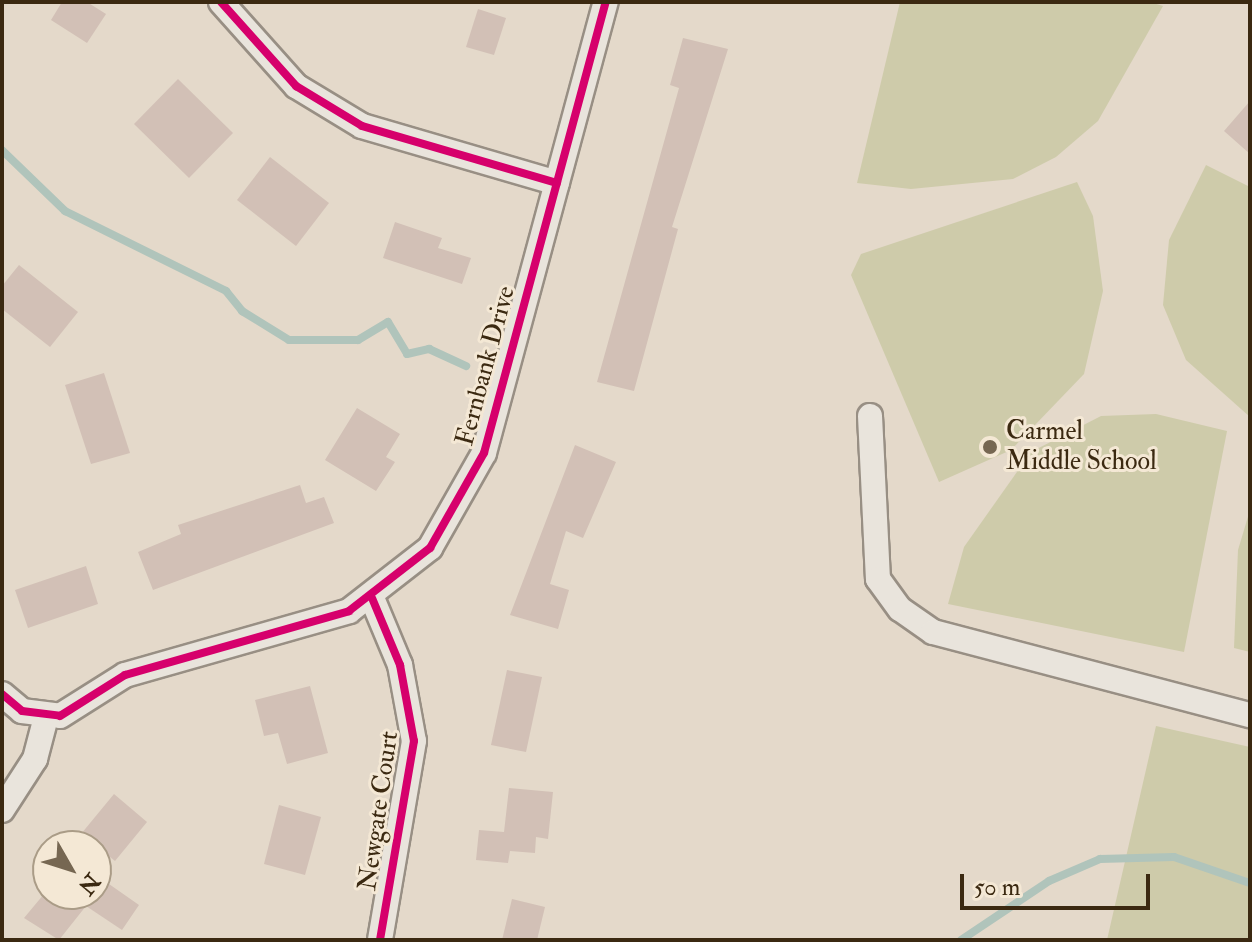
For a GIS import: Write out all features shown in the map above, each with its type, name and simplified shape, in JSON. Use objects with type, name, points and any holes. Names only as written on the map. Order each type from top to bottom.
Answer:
[{"type":"street","points":[[221,2],[296,86],[349,119],[557,183]]},
{"type":"street","name":"Fernbank Drive","points":[[46,717],[71,712],[125,675],[316,624],[372,598],[430,548],[467,493],[606,2]]},
{"type":"street","points":[[870,416],[878,579],[900,609],[933,632],[1250,715]]},
{"type":"street","name":"Newgate Court","points":[[372,598],[400,665],[414,741],[380,940]]},
{"type":"street","points":[[2,694],[46,717],[35,759],[2,810]]},
{"type":"shaded area","points":[[900,2],[1150,2],[1163,6],[1098,121],[1056,157],[1013,179],[911,189],[857,183]]},
{"type":"shaded area","points":[[1206,165],[1250,187],[1250,417],[1186,360],[1163,305],[1169,240]]},
{"type":"shaded area","points":[[1077,182],[1093,216],[1103,291],[1084,374],[1011,450],[939,482],[851,275],[861,254]]},
{"type":"shaded area","points":[[1156,414],[1227,431],[1184,652],[948,604],[964,547],[1031,452],[1101,416]]},
{"type":"shaded area","points":[[1250,510],[1250,652],[1234,648],[1238,550]]},
{"type":"shaded area","points":[[1156,726],[1250,747],[1250,940],[1107,940]]},
{"type":"building","points":[[62,2],[87,2],[106,14],[87,43],[51,20]]},
{"type":"building","points":[[478,9],[506,18],[494,55],[466,47]]},
{"type":"building","points":[[683,38],[728,49],[672,227],[678,229],[634,391],[597,382],[679,88],[670,85]]},
{"type":"building","points":[[178,79],[233,133],[189,178],[134,124]]},
{"type":"building","points":[[1250,101],[1250,154],[1224,131]]},
{"type":"building","points":[[270,157],[329,203],[296,246],[237,200]]},
{"type":"building","points":[[395,222],[442,238],[438,248],[471,258],[462,284],[383,258]]},
{"type":"building","points":[[19,265],[78,312],[50,347],[2,309],[2,286]]},
{"type":"building","points":[[104,373],[130,453],[91,464],[65,385]]},
{"type":"building","points":[[357,408],[400,434],[386,457],[395,462],[376,491],[325,460]]},
{"type":"building","points":[[575,445],[616,462],[583,538],[566,531],[550,584],[569,590],[558,629],[510,615]]},
{"type":"building","points":[[300,485],[306,503],[324,497],[334,523],[153,590],[138,552],[181,534],[178,525]]},
{"type":"building","points":[[86,566],[98,604],[28,628],[15,590]]},
{"type":"building","points":[[507,670],[542,677],[526,752],[491,745]]},
{"type":"building","points":[[310,686],[328,753],[287,764],[278,733],[264,736],[255,700]]},
{"type":"building","points":[[509,788],[553,792],[548,839],[536,837],[535,853],[510,851],[508,863],[476,860],[479,830],[504,832]]},
{"type":"building","points":[[114,794],[147,822],[115,861],[112,859],[112,830],[84,830]]},
{"type":"building","points":[[279,805],[321,817],[305,875],[264,864]]},
{"type":"building","points":[[112,886],[139,905],[122,930],[92,910],[112,910]]},
{"type":"building","points":[[512,899],[545,907],[537,940],[502,940]]},
{"type":"building","points":[[32,908],[83,910],[59,940],[24,918]]},
{"type":"waterway","points":[[2,150],[65,211],[226,291],[242,311],[289,340],[358,340],[388,322],[407,354],[429,349],[466,366]]},
{"type":"waterway","points":[[961,940],[1049,881],[1100,859],[1174,857],[1250,883]]},
{"type":"cycle path","points":[[221,2],[296,86],[362,126],[557,183]]},
{"type":"cycle path","points":[[2,694],[22,711],[60,716],[125,675],[349,611],[430,548],[484,453],[606,2]]},
{"type":"cycle path","points":[[372,598],[400,665],[414,741],[380,940]]},
{"type":"place","name":"Carmel Middle School","points":[[990,447]]}]
